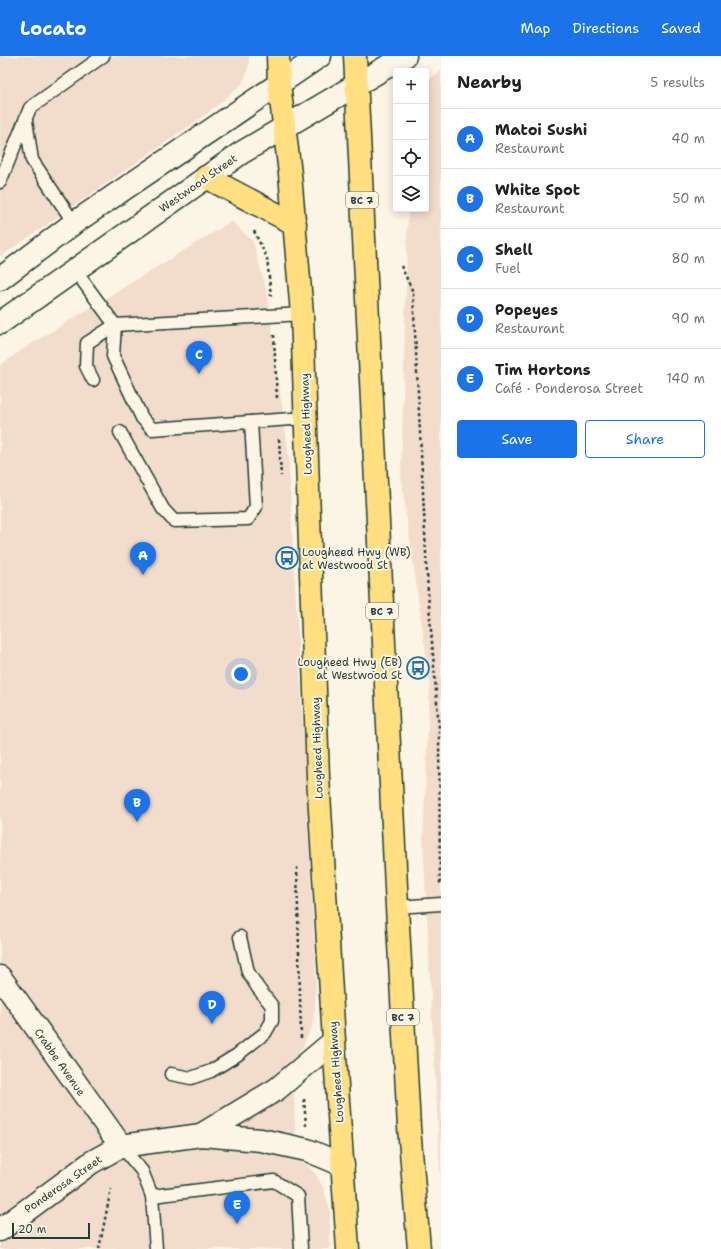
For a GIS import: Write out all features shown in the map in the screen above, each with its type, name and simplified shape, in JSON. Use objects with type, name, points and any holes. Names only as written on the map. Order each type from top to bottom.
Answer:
[{"type":"main road","name":"Lougheed Highway","points":[[278,56],[279,84],[295,224],[302,314],[318,777],[348,1249]]},
{"type":"main road","points":[[0,278],[74,223],[320,56]]},
{"type":"main road","name":"BC 7","points":[[354,56],[357,86],[397,907],[409,1127],[419,1249]]},
{"type":"main road","name":"Westwood Street","points":[[0,323],[74,269],[206,177],[284,127],[357,86],[405,56]]},
{"type":"main road","points":[[206,177],[295,224]]},
{"type":"main road","name":"Crabbe Avenue","points":[[0,977],[121,1146]]},
{"type":"main road","name":"Ponderosa Street","points":[[201,1135],[277,1089],[334,1041]]},
{"type":"main road","name":"Ponderosa Street","points":[[0,1230],[92,1162],[121,1146],[201,1135],[261,1140],[307,1150],[342,1165]]},
{"type":"lane","points":[[0,182],[30,108],[90,60],[103,56]]},
{"type":"lane","points":[[26,120],[32,160],[74,223]]},
{"type":"lane","points":[[74,269],[115,325],[113,356],[142,418],[152,429],[306,418]]},
{"type":"lane","points":[[93,380],[86,366],[87,343],[115,325],[302,314]]},
{"type":"lane","points":[[120,432],[163,509],[174,521],[248,519],[256,507],[251,422]]},
{"type":"lane","points":[[397,907],[441,904]]},
{"type":"lane","points":[[171,1074],[191,1078],[211,1071],[237,1055],[265,1033],[272,1021],[272,1006],[248,972],[240,937]]},
{"type":"lane","points":[[121,1146],[142,1171],[152,1196],[156,1249]]},
{"type":"lane","points":[[152,1196],[274,1181],[298,1196],[301,1249]]},
{"type":"path","points":[[250,227],[255,231],[267,258],[271,296]]},
{"type":"path","points":[[401,266],[412,292],[428,593],[438,728],[441,888]]},
{"type":"path","points":[[273,330],[277,399]]},
{"type":"path","points":[[300,1004],[301,1044]]},
{"type":"path","points":[[304,1102],[306,1126]]},
{"type":"path","points":[[99,1249],[111,1189]]},
{"type":"shaded area","points":[[0,56],[249,56],[249,64],[241,85],[208,113],[0,257]]},
{"type":"shaded area","points":[[441,71],[441,1192],[423,840],[430,682],[401,477],[408,212],[429,212],[429,80]]},
{"type":"shaded area","points":[[232,221],[253,242],[267,293],[288,450],[316,980],[315,1006],[312,1027],[301,1050],[293,1060],[296,1159],[308,1166],[315,1173],[323,1187],[330,1210],[330,1249],[0,1249],[0,365],[28,346]]},
{"type":"place","name":"Shell","points":[[199,374]]},
{"type":"place","name":"Lougheed Hwy (WB) at Westwood St","points":[[287,558]]},
{"type":"place","name":"Matoi Sushi","points":[[143,575]]},
{"type":"place","name":"Lougheed Hwy (EB) at Westwood St","points":[[418,668]]},
{"type":"place","name":"White Spot","points":[[137,822]]},
{"type":"place","name":"Popeyes","points":[[212,1024]]},
{"type":"place","name":"Tim Hortons","points":[[237,1224]]}]
